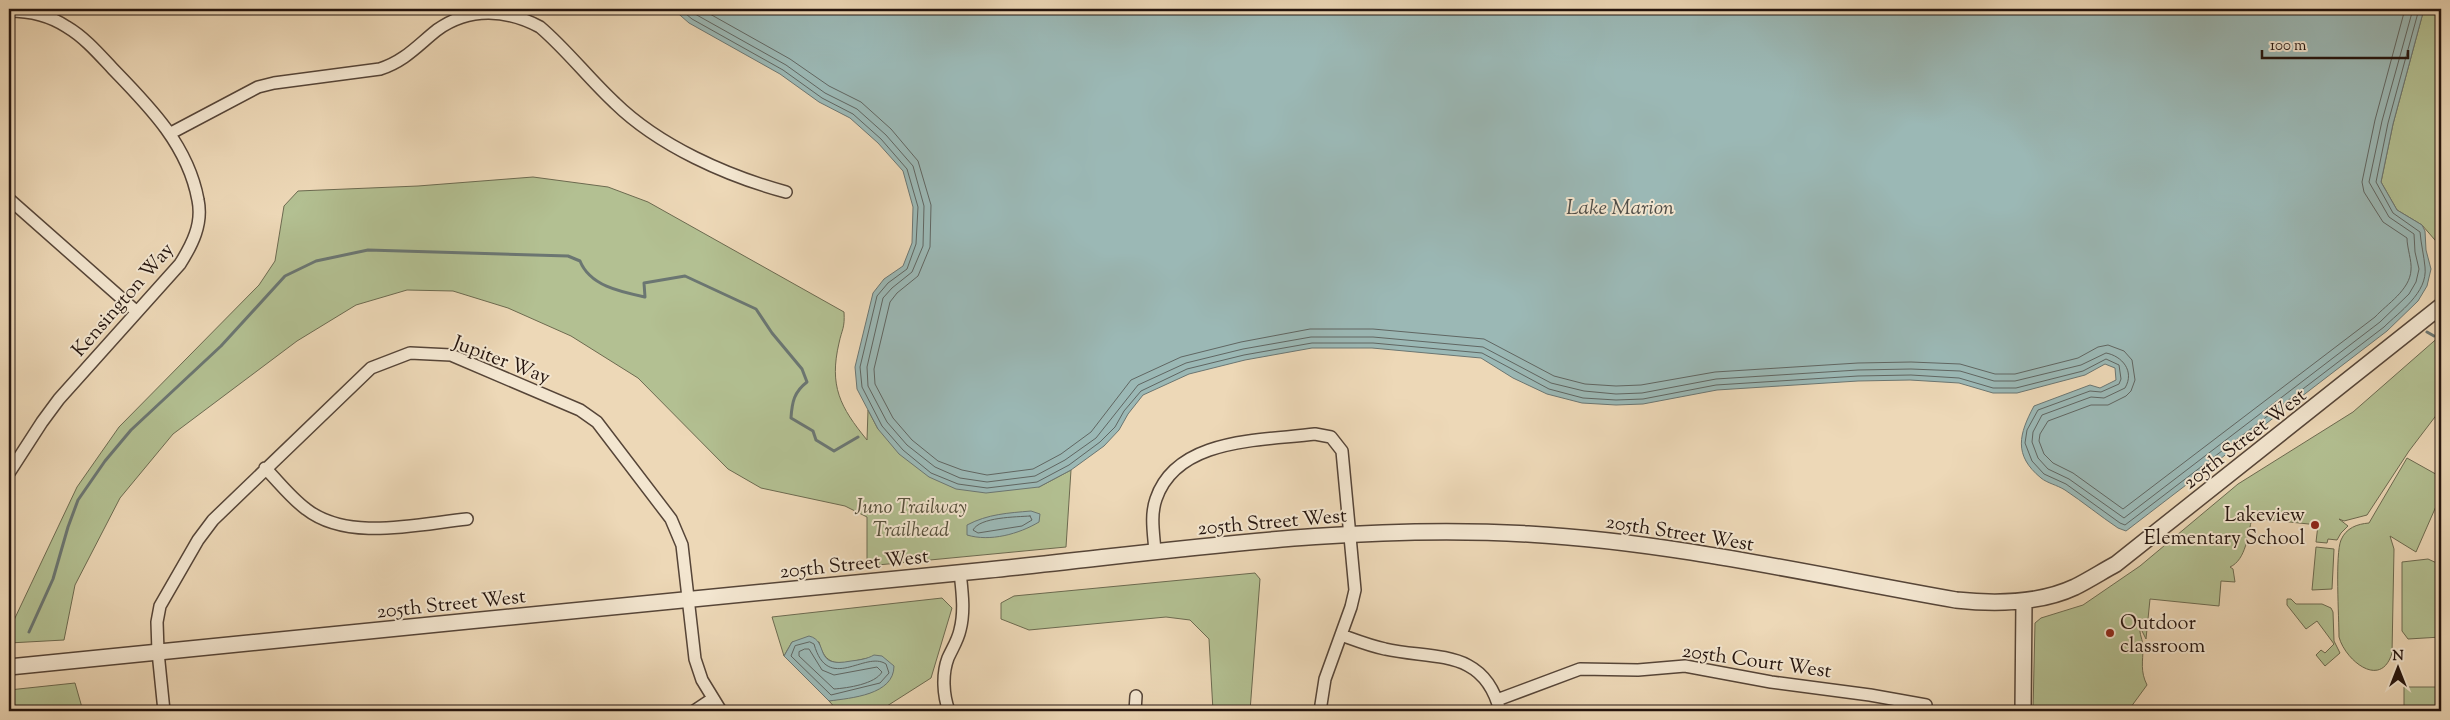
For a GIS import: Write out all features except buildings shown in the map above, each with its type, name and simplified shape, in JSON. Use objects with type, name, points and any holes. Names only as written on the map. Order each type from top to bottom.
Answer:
[{"type":"street","name":"Kensington Way","points":[[9,12],[23,11],[46,16],[67,26],[86,42],[155,112],[171,133],[192,180],[199,201],[199,224],[192,245],[180,264],[59,399],[9,473]]},
{"type":"street","points":[[171,133],[258,87],[274,82],[380,69],[394,65],[449,23],[463,17],[493,13],[524,19],[540,27],[615,103],[650,132],[740,178],[786,192]]},
{"type":"street","points":[[9,199],[136,312]]},
{"type":"street","name":"205th Street West","points":[[9,667],[1351,533],[1468,532],[1608,540],[1708,555],[1956,600],[1990,603],[2024,601],[2073,588],[2116,564],[2441,306]]},
{"type":"street","name":"Jupiter Way","points":[[164,711],[158,652],[160,606],[198,540],[212,520],[371,368],[410,353],[451,355],[580,410],[597,422],[671,519],[682,545],[695,659],[702,680],[721,711]]},
{"type":"street","points":[[1155,552],[1152,521],[1156,500],[1166,478],[1183,461],[1214,447],[1315,434],[1331,437],[1342,450],[1355,590],[1352,607],[1325,680],[1320,711]]},
{"type":"street","points":[[265,468],[306,510],[339,526],[366,529],[467,519]]},
{"type":"street","points":[[949,711],[944,691],[944,676],[947,660],[960,631],[963,615],[960,572]]},
{"type":"street","points":[[2023,711],[2024,601]]},
{"type":"street","points":[[1341,635],[1385,649],[1439,655],[1458,660],[1482,676],[1498,706]]},
{"type":"street","name":"205th Court West","points":[[1498,706],[1580,669],[1638,670],[1685,666],[1771,682],[1870,695],[1926,705]]},
{"type":"street","points":[[1135,711],[1136,696]]},
{"type":"street","points":[[694,711],[712,699]]},
{"type":"green space","points":[[2424,9],[2441,9],[2441,247],[2422,225],[2397,210],[2381,182],[2393,124]]},
{"type":"green space","name":"Juno Trailway Trailhead","points":[[533,177],[608,187],[648,202],[844,312],[844,325],[836,358],[836,384],[839,395],[850,417],[867,440],[868,410],[878,429],[1039,487],[1071,470],[1066,547],[867,566],[867,517],[845,506],[761,488],[728,469],[638,378],[571,336],[508,308],[453,291],[407,290],[356,305],[297,341],[173,434],[120,498],[75,585],[64,640],[9,643],[9,625],[14,620],[77,487],[119,427],[259,285],[275,261],[284,206],[298,191],[418,186]]},
{"type":"green space","points":[[2441,335],[2441,409],[2409,451],[2367,515],[2344,521],[2339,519],[2348,526],[2337,540],[2328,539],[2327,543],[2316,542],[2318,525],[2252,518],[2243,553],[2240,559],[2230,567],[2233,569],[2235,582],[2221,581],[2219,606],[2150,599],[2146,639],[2140,627],[2143,644],[2143,671],[2147,685],[2128,711],[2033,711],[2035,623],[2041,618],[2083,605],[2140,566],[2238,484],[2353,412]]},
{"type":"green space","points":[[2407,458],[2441,477],[2441,495],[2416,552],[2390,536],[2394,549],[2392,653],[2387,664],[2380,669],[2372,670],[2364,668],[2348,654],[2339,637],[2339,547],[2346,532],[2360,524],[2369,523]]},
{"type":"green space","points":[[2316,547],[2334,549],[2332,589],[2312,590]]},
{"type":"green space","points":[[2428,559],[2441,565],[2441,637],[2408,639],[2402,631],[2402,562]]},
{"type":"green space","points":[[1255,573],[1260,579],[1250,711],[1213,711],[1209,639],[1190,620],[1166,617],[1029,630],[1001,619],[1001,603],[1014,596]]},
{"type":"green space","points":[[942,598],[952,608],[931,678],[887,706],[889,711],[838,711],[829,701],[870,693],[869,658],[838,663],[827,658],[819,642],[792,642],[784,656],[772,617]]},
{"type":"green space","points":[[2287,599],[2291,599],[2296,604],[2322,604],[2331,608],[2333,612],[2334,641],[2340,653],[2325,666],[2316,655],[2321,650],[2325,653],[2334,644],[2317,621],[2306,629],[2287,605]]},
{"type":"green space","points":[[75,683],[83,711],[9,711],[9,690]]},
{"type":"green space","points":[[2404,687],[2441,687],[2441,711],[2404,711]]},
{"type":"water","name":"Lake Marion","points":[[673,9],[2424,9],[2393,124],[2381,182],[2397,210],[2422,225],[2425,231],[2426,250],[2431,269],[2427,286],[2418,301],[2387,331],[2126,531],[2118,528],[2065,490],[2041,478],[2026,461],[2021,444],[2025,426],[2034,406],[2090,385],[2100,388],[2116,380],[2115,368],[2105,364],[2085,375],[2017,393],[1993,393],[1959,383],[1910,380],[1858,381],[1717,390],[1643,404],[1616,405],[1582,403],[1547,394],[1513,378],[1481,358],[1372,348],[1312,348],[1245,360],[1189,374],[1143,395],[1128,414],[1119,430],[1104,446],[1071,470],[1039,487],[986,493],[956,489],[929,477],[899,454],[878,429],[857,389],[855,367],[873,293],[884,279],[903,266],[912,243],[913,207],[903,171],[878,143],[850,118],[819,102],[780,74],[689,23]]},
{"type":"water","points":[[1031,511],[1040,514],[1039,522],[1023,530],[1004,536],[985,538],[967,535],[967,525],[983,518]]},
{"type":"water","points":[[809,636],[819,643],[826,658],[831,661],[863,659],[874,655],[882,656],[894,666],[892,676],[887,683],[870,693],[829,701],[784,656],[792,642]]},
{"type":"waterway","points":[[29,632],[53,579],[78,500],[105,461],[131,430],[221,346],[285,276],[316,261],[368,250],[568,256],[580,261],[585,270],[599,282],[626,293],[645,297],[644,283],[685,276],[756,309],[772,333],[802,369],[807,382],[794,398],[791,418],[813,431],[816,440],[834,451],[858,437]]},
{"type":"waterway","points":[[2427,332],[2434,336]]},
{"type":"waterway","points":[[11,711],[14,706]]},
{"type":"place","name":"Lakeview Elementary School","points":[[2315,525]]},
{"type":"place","name":"Outdoor classroom","points":[[2110,633]]}]
